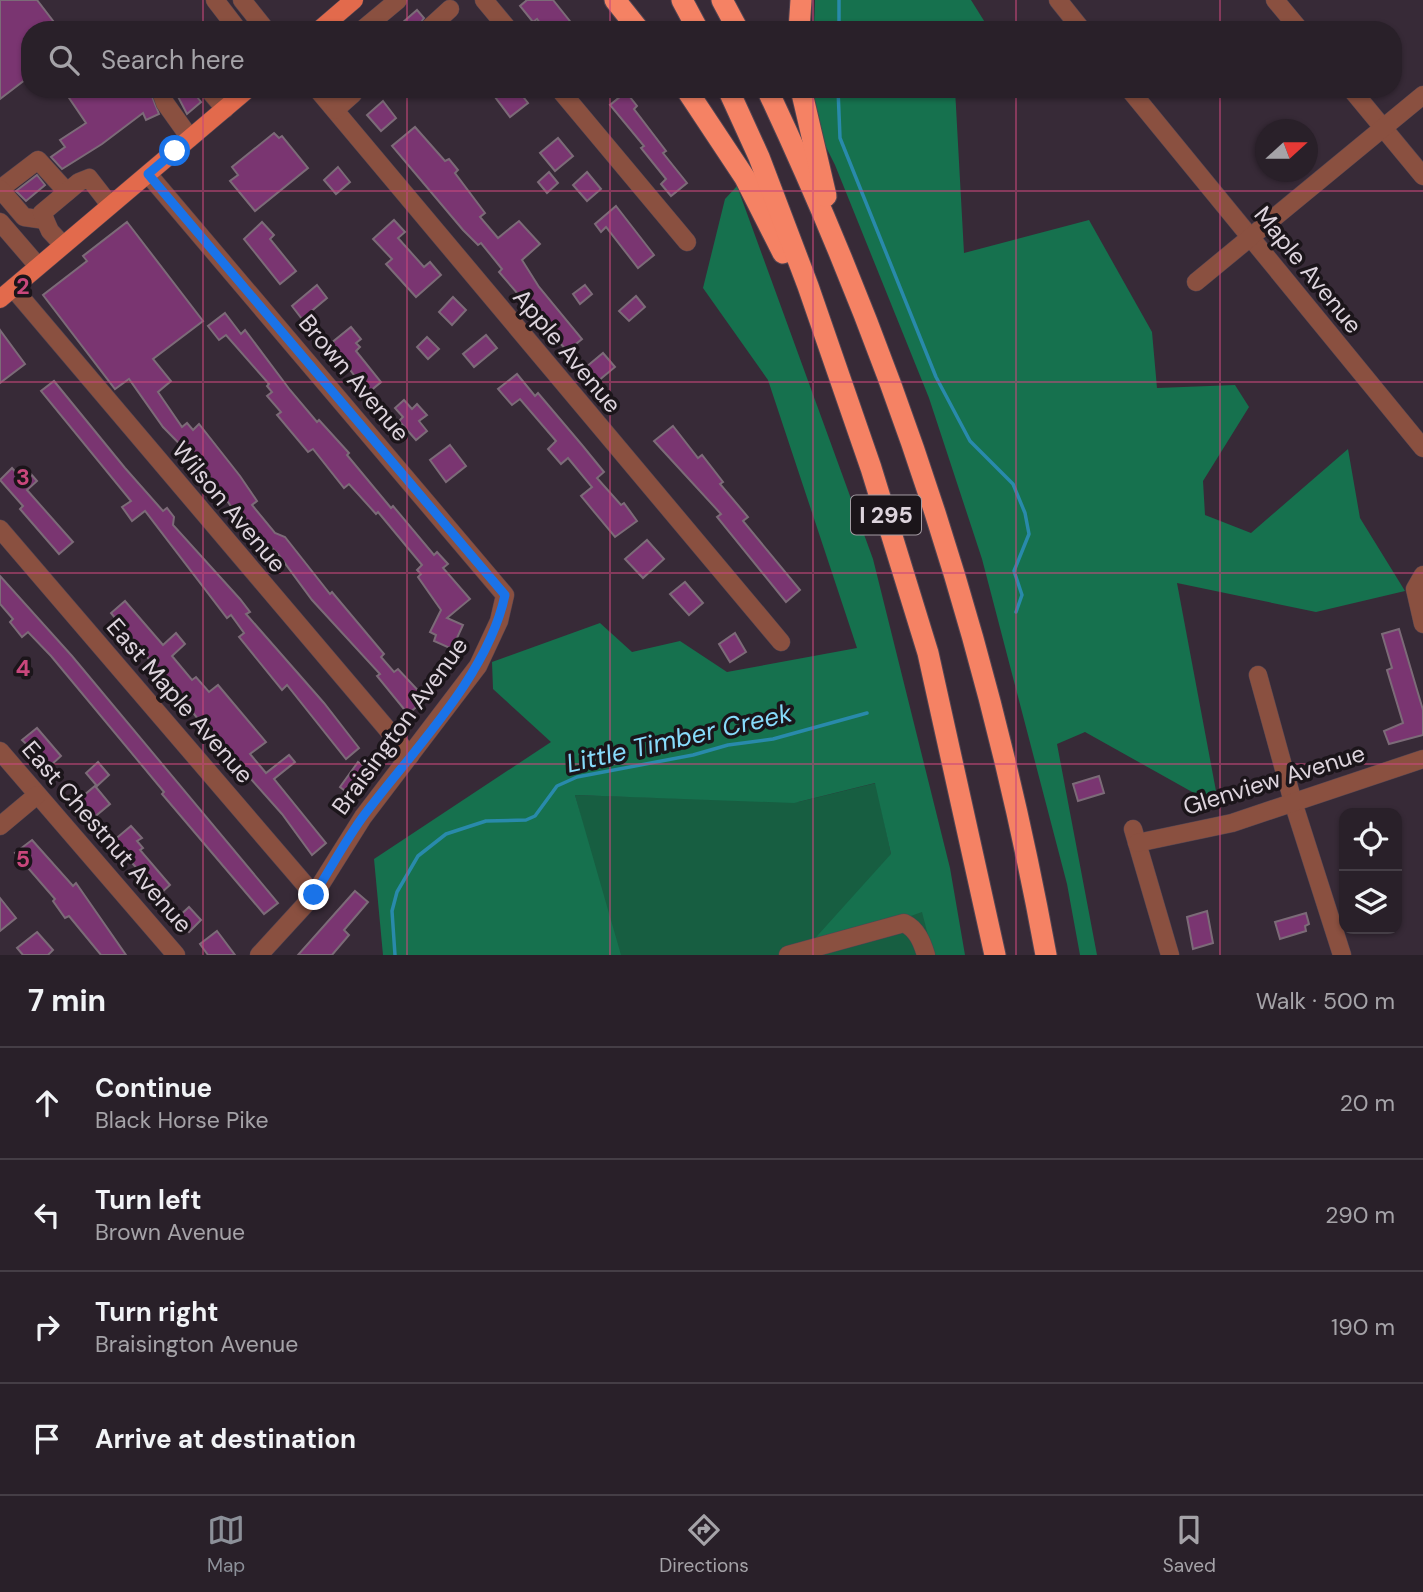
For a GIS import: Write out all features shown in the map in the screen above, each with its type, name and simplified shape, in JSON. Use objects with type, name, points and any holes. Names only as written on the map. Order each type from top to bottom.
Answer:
[{"type":"highway","points":[[615,0],[632,21]]},
{"type":"highway","points":[[682,0],[693,21]]},
{"type":"highway","points":[[722,0],[733,21]]},
{"type":"highway","points":[[800,21],[801,0]]},
{"type":"highway","points":[[692,98],[745,177],[781,249],[808,286]]},
{"type":"highway","name":"I 295","points":[[732,98],[808,286],[872,468],[928,653],[995,955]]},
{"type":"highway","name":"I 295","points":[[771,98],[837,246],[898,397],[977,644],[1001,737],[1046,955]]},
{"type":"highway","points":[[803,98],[837,246]]},
{"type":"main road","points":[[335,21],[354,0]]},
{"type":"main road","points":[[7,293],[238,98]]},
{"type":"street","points":[[215,0],[231,21]]},
{"type":"street","points":[[242,0],[259,21]]},
{"type":"street","points":[[373,21],[398,0]]},
{"type":"street","points":[[484,0],[502,21]]},
{"type":"street","points":[[1058,0],[1075,21]]},
{"type":"street","points":[[1275,0],[1292,21]]},
{"type":"street","points":[[435,21],[451,3]]},
{"type":"street","points":[[1196,282],[1423,95]]},
{"type":"street","points":[[164,98],[190,138]]},
{"type":"street","points":[[216,98],[225,109]]},
{"type":"street","name":"Apple Avenue","points":[[325,98],[781,642]]},
{"type":"street","points":[[335,110],[348,98]]},
{"type":"street","points":[[567,98],[687,242]]},
{"type":"street","name":"Maple Avenue","points":[[1136,98],[1423,448]]},
{"type":"street","points":[[1358,98],[1423,176]]},
{"type":"street","points":[[45,220],[24,217],[0,189],[38,160],[67,192]]},
{"type":"street","name":"Brown Avenue","points":[[148,174],[505,595],[499,621]]},
{"type":"street","points":[[63,246],[42,213],[89,178],[110,205]]},
{"type":"street","points":[[0,222],[38,266]]},
{"type":"street","name":"Wilson Avenue","points":[[7,293],[410,755]]},
{"type":"street","name":"East Maple Avenue","points":[[4,533],[314,895]]},
{"type":"street","points":[[1419,582],[1423,624]]},
{"type":"street","name":"Braisington Avenue","points":[[259,955],[314,895],[363,817],[478,666],[499,621]]},
{"type":"street","points":[[1258,675],[1293,802],[1342,955]]},
{"type":"street","name":"East Chestnut Avenue","points":[[0,751],[176,955]]},
{"type":"street","name":"Glenview Avenue","points":[[1170,955],[1135,836],[1232,822],[1423,759]]},
{"type":"street","points":[[0,827],[37,795]]},
{"type":"street","points":[[788,955],[904,923],[911,926],[921,940],[926,955]]},
{"type":"green space","points":[[815,0],[971,0],[984,21],[814,21]]},
{"type":"green space","points":[[811,98],[955,98],[964,253],[1089,220],[1152,332],[1157,388],[1235,385],[1249,407],[1203,481],[1205,515],[1251,533],[1348,449],[1360,518],[1405,591],[1316,612],[1177,583],[1219,807],[1085,732],[1057,744],[1097,955],[1080,955],[1067,884],[982,559],[929,398],[835,165],[810,115]]},
{"type":"green space","points":[[737,186],[873,559],[950,868],[965,955],[933,955],[922,912],[800,955],[891,854],[875,783],[794,803],[575,795],[621,955],[383,955],[374,859],[551,742],[493,689],[492,662],[600,623],[632,652],[680,641],[727,672],[857,648],[768,380],[703,288],[725,199]]},
{"type":"green space","points":[[876,783],[891,854],[946,955],[617,955],[575,795],[798,802]]},
{"type":"building","points":[[0,0],[37,0],[53,21],[21,21],[21,83],[0,99]]},
{"type":"building","points":[[527,0],[553,0],[570,21],[532,21],[520,6]]},
{"type":"building","points":[[417,10],[424,18],[422,21],[404,21]]},
{"type":"building","points":[[69,98],[153,98],[159,114],[146,120],[143,113],[102,144],[62,169],[51,157],[65,147],[60,140],[86,123]]},
{"type":"building","points":[[179,98],[198,98],[201,102],[187,114]]},
{"type":"building","points":[[496,98],[524,98],[528,103],[510,117]]},
{"type":"building","points":[[619,98],[631,98],[637,106],[634,109],[666,151],[663,153],[687,183],[671,196],[661,184],[666,179],[641,148],[644,146],[610,105]]},
{"type":"building","points":[[383,101],[396,118],[381,131],[367,115]]},
{"type":"building","points":[[415,127],[445,161],[449,159],[458,170],[455,173],[485,213],[480,217],[498,238],[519,221],[540,244],[522,260],[539,287],[582,339],[567,351],[499,272],[502,269],[481,243],[478,245],[463,230],[392,146]]},
{"type":"building","points":[[274,133],[279,138],[282,136],[308,168],[255,211],[230,181],[238,175],[232,167]]},
{"type":"building","points":[[558,138],[573,156],[555,171],[540,153]]},
{"type":"building","points":[[338,167],[350,182],[336,194],[324,180]]},
{"type":"building","points":[[549,172],[558,183],[547,193],[538,182]]},
{"type":"building","points":[[587,172],[601,189],[587,201],[573,185]]},
{"type":"building","points":[[37,175],[45,185],[26,201],[16,191]]},
{"type":"building","points":[[616,206],[654,255],[638,268],[606,227],[601,232],[595,224]]},
{"type":"building","points":[[394,220],[405,232],[398,238],[424,267],[430,262],[441,275],[416,297],[386,264],[392,259],[373,239]]},
{"type":"building","points":[[127,222],[203,321],[153,359],[171,381],[158,392],[182,427],[187,423],[193,430],[199,424],[240,476],[257,501],[252,505],[275,533],[285,537],[330,594],[332,592],[384,654],[381,657],[394,672],[398,669],[426,699],[408,714],[377,676],[380,674],[312,600],[278,554],[238,516],[204,469],[163,427],[129,379],[115,389],[43,295],[87,261],[83,256]]},
{"type":"building","points":[[262,222],[274,235],[270,239],[296,271],[280,284],[244,239]]},
{"type":"building","points":[[317,285],[327,298],[302,319],[292,306]]},
{"type":"building","points":[[585,285],[592,294],[580,304],[573,294]]},
{"type":"building","points":[[636,296],[645,307],[629,321],[619,311]]},
{"type":"building","points":[[453,297],[466,310],[452,325],[439,312]]},
{"type":"building","points":[[225,313],[241,334],[245,330],[290,390],[317,422],[319,420],[349,453],[347,455],[391,508],[393,506],[434,555],[437,552],[448,564],[443,568],[470,599],[447,618],[463,625],[452,649],[434,641],[436,635],[430,632],[441,610],[418,577],[421,574],[417,570],[422,565],[378,512],[376,514],[349,484],[344,488],[313,449],[308,452],[277,415],[281,412],[267,396],[272,392],[267,386],[269,384],[226,335],[219,340],[208,326]]},
{"type":"building","points":[[351,327],[361,339],[356,343],[360,347],[356,351],[381,382],[368,393],[330,344]]},
{"type":"building","points":[[0,330],[25,364],[0,383]]},
{"type":"building","points":[[486,335],[497,348],[474,367],[463,354]]},
{"type":"building","points":[[427,337],[439,349],[428,359],[417,347]]},
{"type":"building","points":[[603,353],[615,367],[598,381],[586,367]]},
{"type":"building","points":[[517,374],[535,396],[538,393],[582,445],[604,472],[597,478],[621,505],[624,503],[637,521],[615,537],[581,496],[592,487],[568,458],[561,464],[548,449],[556,441],[520,399],[512,405],[498,389]]},
{"type":"building","points":[[54,381],[163,511],[167,508],[174,517],[173,525],[240,599],[250,612],[246,614],[324,703],[359,748],[346,759],[287,685],[282,690],[239,637],[244,633],[231,615],[227,618],[145,511],[132,521],[122,507],[131,501],[41,391]]},
{"type":"building","points":[[404,400],[412,409],[417,404],[427,415],[419,421],[427,431],[416,440],[399,421],[403,417],[395,408]]},
{"type":"building","points":[[673,426],[698,458],[702,455],[723,482],[720,484],[748,517],[743,521],[800,590],[786,602],[717,517],[721,514],[654,441]]},
{"type":"building","points":[[450,445],[466,466],[446,482],[430,460]]},
{"type":"building","points":[[12,468],[19,476],[22,474],[25,477],[30,473],[37,481],[27,490],[73,542],[59,554],[20,509],[23,506],[0,480]]},
{"type":"building","points":[[647,540],[664,559],[643,578],[625,559]]},
{"type":"building","points":[[0,576],[72,656],[278,903],[264,914],[162,794],[164,792],[51,656],[28,632],[22,637],[10,622],[13,619],[0,604]]},
{"type":"building","points":[[685,582],[703,603],[689,615],[670,594]]},
{"type":"building","points":[[125,601],[163,645],[176,633],[185,644],[172,656],[192,680],[196,677],[209,692],[218,685],[266,742],[250,754],[266,773],[289,755],[295,762],[274,779],[326,843],[312,855],[282,814],[251,779],[249,781],[111,613]]},
{"type":"building","points":[[1399,629],[1423,710],[1423,735],[1389,744],[1384,731],[1403,723],[1387,670],[1392,668],[1382,634]]},
{"type":"building","points":[[735,633],[746,652],[730,662],[719,644]]},
{"type":"building","points":[[37,728],[61,756],[50,766],[22,740]]},
{"type":"building","points":[[98,762],[109,775],[97,786],[86,773]]},
{"type":"building","points":[[358,762],[372,772],[353,797],[340,787]]},
{"type":"building","points":[[1099,776],[1104,793],[1078,801],[1073,784]]},
{"type":"building","points":[[95,786],[110,804],[92,819],[77,801]]},
{"type":"building","points":[[131,826],[142,838],[137,841],[143,848],[140,850],[170,885],[161,893],[156,887],[150,892],[135,875],[140,872],[113,841]]},
{"type":"building","points":[[32,840],[73,886],[76,883],[126,955],[101,955],[69,916],[65,918],[53,901],[55,899],[15,853]]},
{"type":"building","points":[[355,891],[368,902],[344,930],[349,935],[332,955],[298,955]]},
{"type":"building","points":[[0,898],[16,918],[0,931]]},
{"type":"building","points":[[189,907],[201,920],[189,932],[176,919]]},
{"type":"building","points":[[1207,911],[1213,943],[1193,949],[1187,917]]},
{"type":"building","points":[[1306,913],[1309,924],[1305,926],[1306,931],[1280,939],[1275,922]]},
{"type":"building","points":[[217,931],[235,955],[208,955],[200,944]]},
{"type":"building","points":[[37,932],[53,950],[48,955],[23,955],[17,948]]},
{"type":"waterway","name":"Little Timber Creek","points":[[839,0],[839,21]]},
{"type":"waterway","name":"Little Timber Creek","points":[[838,98],[840,138],[936,377],[970,441],[1013,484],[1025,513],[1029,534],[1014,571],[1022,595],[1016,612]]},
{"type":"waterway","name":"Little Timber Creek","points":[[395,955],[392,911],[397,892],[418,856],[446,834],[486,821],[526,820],[535,816],[557,786],[577,777],[693,755],[728,745],[773,739],[867,713]]},
{"type":"route","points":[[175,151],[148,174],[505,595],[499,621],[478,666],[363,817],[314,895]]}]
